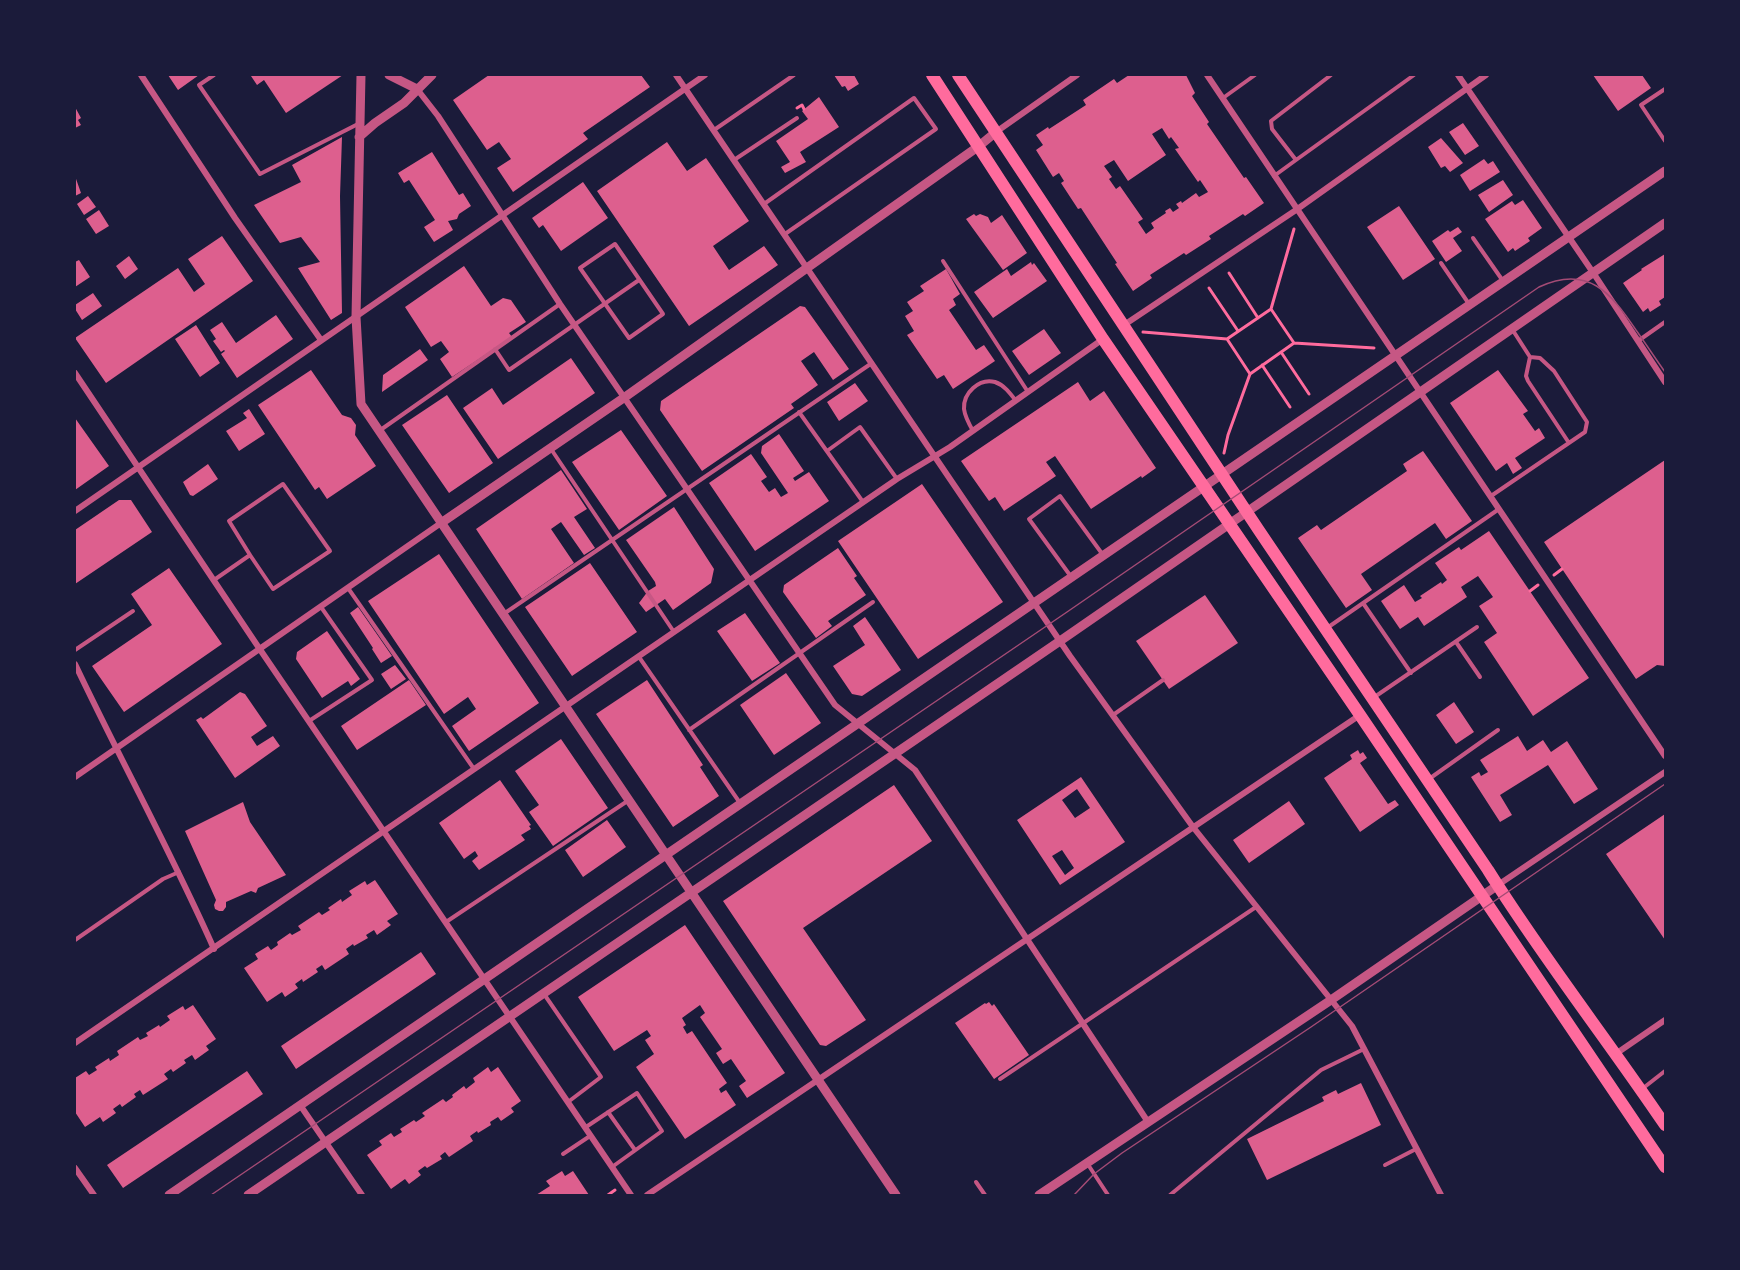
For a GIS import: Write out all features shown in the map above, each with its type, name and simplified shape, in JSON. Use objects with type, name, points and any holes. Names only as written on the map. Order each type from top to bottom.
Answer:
[{"type":"main road","points":[[932,75],[1103,339],[1360,714],[1665,1167]]},
{"type":"main road","points":[[958,75],[1510,906],[1617,1053],[1665,1125]]},
{"type":"street","points":[[141,75],[235,218],[321,340]]},
{"type":"street","points":[[361,75],[357,317],[361,404],[896,1195]]},
{"type":"street","points":[[389,75],[417,89],[438,116],[574,325],[835,705],[915,770],[1148,1122]]},
{"type":"street","points":[[359,137],[404,103],[432,75]]},
{"type":"street","points":[[676,75],[1060,641],[1193,827],[1352,1026],[1441,1195]]},
{"type":"street","points":[[75,511],[705,75]]},
{"type":"street","points":[[75,777],[625,397],[1077,75]]},
{"type":"street","points":[[1207,75],[1665,756]]},
{"type":"street","points":[[1458,75],[1665,382]]},
{"type":"street","points":[[1124,326],[1296,210],[1486,75]]},
{"type":"street","points":[[169,1195],[1665,171]]},
{"type":"street","points":[[248,1195],[1060,641],[1665,223]]},
{"type":"street","points":[[75,1043],[863,502],[973,431],[1103,339]]},
{"type":"street","points":[[75,372],[259,648],[631,1195]]},
{"type":"street","points":[[75,664],[179,872],[214,949]]},
{"type":"street","points":[[648,1195],[1360,714]]},
{"type":"street","points":[[1039,1195],[1665,772]]},
{"type":"street","points":[[1617,1053],[1665,1020]]},
{"type":"street","points":[[300,1105],[362,1195]]},
{"type":"street","points":[[75,1168],[94,1195]]},
{"type":"lane","points":[[214,75],[199,86],[260,174],[360,123]]},
{"type":"lane","points":[[714,130],[794,75]]},
{"type":"lane","points":[[1222,99],[1255,75]]},
{"type":"lane","points":[[1296,160],[1272,129],[1271,121],[1332,75]]},
{"type":"lane","points":[[1274,176],[1414,75]]},
{"type":"lane","points":[[1665,89],[1641,105],[1665,141]]},
{"type":"lane","points":[[764,204],[914,98],[936,129],[785,234]]},
{"type":"lane","points":[[734,160],[797,118]]},
{"type":"lane","points":[[1473,238],[1503,282]]},
{"type":"lane","points":[[615,244],[639,280],[663,314],[629,338],[580,268],[615,244]]},
{"type":"lane","points":[[943,261],[1028,392]]},
{"type":"lane","points":[[1441,263],[1470,305]]},
{"type":"lane","points":[[495,350],[509,370],[639,280]]},
{"type":"lane","points":[[378,431],[560,304]]},
{"type":"lane","points":[[1637,342],[1665,322]]},
{"type":"lane","points":[[1512,330],[1530,357],[1526,376],[1528,381],[1569,443]]},
{"type":"lane","points":[[1490,497],[1585,432],[1587,422],[1554,371],[1540,358],[1530,357]]},
{"type":"lane","points":[[504,613],[872,363]]},
{"type":"lane","points":[[973,431],[964,407],[966,398],[978,384],[985,381],[994,382],[1002,386],[1016,400]]},
{"type":"lane","points":[[799,412],[863,502]]},
{"type":"lane","points":[[826,451],[860,427],[897,479]]},
{"type":"lane","points":[[550,448],[675,632]]},
{"type":"lane","points":[[284,484],[330,551],[273,589],[250,555],[229,521],[284,484]]},
{"type":"lane","points":[[1072,579],[1029,519],[1060,496],[1104,557]]},
{"type":"lane","points":[[1326,629],[1498,509]]},
{"type":"lane","points":[[214,580],[250,555]]},
{"type":"lane","points":[[348,587],[474,770]]},
{"type":"lane","points":[[689,730],[873,602]]},
{"type":"lane","points":[[1363,603],[1411,673]]},
{"type":"lane","points":[[309,721],[372,680],[321,605]]},
{"type":"lane","points":[[75,650],[133,611]]},
{"type":"lane","points":[[1373,698],[1477,627]]},
{"type":"lane","points":[[1456,642],[1480,677]]},
{"type":"lane","points":[[639,657],[741,804]]},
{"type":"lane","points":[[1113,715],[1163,680]]},
{"type":"lane","points":[[1428,780],[1498,730]]},
{"type":"lane","points":[[446,922],[630,800]]},
{"type":"lane","points":[[75,940],[163,879],[179,872]]},
{"type":"lane","points":[[1000,1079],[1257,907]]},
{"type":"lane","points":[[544,993],[601,1077],[568,1102]]},
{"type":"lane","points":[[1170,1195],[1321,1070],[1364,1049]]},
{"type":"lane","points":[[1641,1089],[1664,1073]]},
{"type":"lane","points":[[586,1128],[637,1093],[662,1131],[612,1167]]},
{"type":"lane","points":[[608,1112],[635,1150]]},
{"type":"lane","points":[[563,1154],[591,1135]]},
{"type":"lane","points":[[1385,1165],[1416,1149]]},
{"type":"lane","points":[[1087,1163],[1108,1195]]},
{"type":"lane","points":[[976,1182],[985,1195]]},
{"type":"path","points":[[1143,332],[1227,339],[1238,332],[1270,309],[1294,229]]},
{"type":"path","points":[[1229,273],[1258,318]]},
{"type":"path","points":[[1209,288],[1238,332]]},
{"type":"path","points":[[1270,309],[1294,343]]},
{"type":"path","points":[[1227,339],[1250,374]]},
{"type":"path","points":[[1224,453],[1228,435],[1250,374],[1262,365],[1294,343],[1374,348]]},
{"type":"path","points":[[1281,352],[1310,393]]},
{"type":"path","points":[[1262,365],[1290,407]]},
{"type":"building","points":[[168,75],[199,75],[178,90]]},
{"type":"building","points":[[343,75],[286,113],[264,80],[257,85],[251,76]]},
{"type":"building","points":[[489,75],[641,75],[650,87],[583,133],[588,139],[513,192],[497,168],[511,159],[499,142],[487,150],[453,100]]},
{"type":"building","points":[[834,75],[854,75],[859,84],[848,91],[845,86],[842,87]]},
{"type":"building","points":[[1129,75],[1186,75],[1195,93],[1192,96],[1209,122],[1207,124],[1264,203],[1209,236],[1211,239],[1186,255],[1184,253],[1150,275],[1152,278],[1133,291],[1081,208],[1078,209],[1061,183],[1064,181],[1059,173],[1053,177],[1036,150],[1043,145],[1036,135],[1086,105],[1083,100],[1114,79],[1117,83]],"holes":[[[1162,128],[1169,139],[1171,137],[1179,148],[1175,149],[1198,182],[1200,180],[1208,192],[1199,197],[1196,193],[1182,203],[1181,201],[1176,204],[1179,208],[1173,212],[1170,208],[1165,211],[1166,213],[1151,223],[1154,228],[1146,234],[1138,222],[1143,219],[1120,186],[1116,189],[1109,179],[1112,177],[1104,166],[1114,160],[1128,181],[1166,155],[1152,134]]]},
{"type":"building","points":[[1593,75],[1642,75],[1651,88],[1618,111]]},
{"type":"building","points":[[819,97],[839,127],[800,152],[806,162],[785,173],[781,167],[790,162],[776,141],[808,119],[802,111]]},
{"type":"building","points":[[75,107],[81,118],[78,120],[81,125],[75,128]]},
{"type":"building","points":[[1463,123],[1479,146],[1465,155],[1449,132]]},
{"type":"building","points":[[342,137],[340,196],[342,313],[331,320],[298,268],[320,262],[301,237],[280,243],[254,205],[301,182],[292,165]]},
{"type":"building","points":[[1441,138],[1463,163],[1450,172],[1445,166],[1441,168],[1428,147]]},
{"type":"building","points":[[667,142],[687,171],[706,158],[749,221],[713,246],[729,270],[764,246],[778,265],[689,326],[597,191]]},
{"type":"building","points":[[432,152],[459,195],[463,193],[471,206],[459,214],[457,219],[448,221],[453,230],[434,242],[424,227],[435,220],[409,180],[404,183],[398,173]]},
{"type":"building","points":[[1484,159],[1488,164],[1493,161],[1500,172],[1470,191],[1460,175]]},
{"type":"building","points":[[75,176],[81,193],[75,196]]},
{"type":"building","points":[[1503,180],[1513,195],[1489,212],[1478,195]]},
{"type":"building","points":[[583,182],[608,218],[561,251],[543,225],[539,228],[532,218]]},
{"type":"building","points":[[88,196],[96,207],[84,215],[77,204]]},
{"type":"building","points":[[1523,200],[1542,228],[1528,238],[1530,241],[1515,251],[1513,248],[1508,252],[1485,219],[1512,201],[1515,205]]},
{"type":"building","points":[[1399,206],[1435,259],[1403,280],[1367,227]]},
{"type":"building","points":[[99,210],[109,226],[96,234],[86,219]]},
{"type":"building","points":[[974,214],[988,217],[991,223],[1002,215],[1027,253],[1003,270],[966,219]]},
{"type":"building","points":[[1458,227],[1462,232],[1453,238],[1462,251],[1446,262],[1432,241],[1448,230],[1450,232]]},
{"type":"building","points":[[222,236],[253,281],[106,383],[75,338],[178,268],[194,292],[205,284],[188,259]]},
{"type":"building","points":[[1665,254],[1665,297],[1659,301],[1661,305],[1650,312],[1648,308],[1643,312],[1623,283]]},
{"type":"building","points":[[129,256],[138,269],[125,279],[116,266]]},
{"type":"building","points":[[79,260],[90,277],[75,287],[75,262]]},
{"type":"building","points":[[1031,262],[1047,281],[993,318],[974,292],[1007,269],[1011,276]]},
{"type":"building","points":[[464,266],[491,306],[503,298],[511,300],[526,322],[509,333],[512,337],[452,377],[440,359],[449,352],[441,341],[431,347],[405,307]]},
{"type":"building","points":[[946,269],[960,294],[953,299],[956,305],[949,310],[976,350],[984,345],[995,361],[953,389],[944,375],[937,379],[907,335],[914,331],[905,316],[913,311],[907,302],[924,291],[920,286]]},
{"type":"building","points":[[93,293],[102,306],[82,320],[75,305]]},
{"type":"building","points":[[800,306],[805,307],[849,369],[833,380],[814,352],[801,361],[818,385],[791,404],[794,408],[702,471],[660,410],[661,401]]},
{"type":"building","points":[[276,315],[293,339],[237,378],[221,354],[225,351],[221,352],[213,341],[216,339],[210,330],[222,322],[236,343]]},
{"type":"building","points":[[196,325],[220,363],[200,377],[175,339]]},
{"type":"building","points":[[1044,329],[1061,353],[1029,375],[1012,351]]},
{"type":"building","points":[[420,349],[428,360],[382,392],[383,375]]},
{"type":"building","points":[[571,358],[595,393],[498,459],[463,408],[492,388],[503,405]]},
{"type":"building","points":[[311,370],[342,415],[351,418],[356,425],[355,435],[376,466],[327,499],[319,487],[315,490],[258,405]]},
{"type":"building","points":[[1498,370],[1528,411],[1523,414],[1535,431],[1539,428],[1545,438],[1515,458],[1522,468],[1513,474],[1507,463],[1496,471],[1450,403]]},
{"type":"building","points":[[1078,382],[1090,401],[1104,391],[1156,468],[1091,509],[1055,456],[1046,462],[1056,476],[1004,511],[995,497],[989,501],[961,461]]},
{"type":"building","points":[[855,383],[868,401],[839,421],[827,402]]},
{"type":"building","points":[[447,395],[493,463],[449,493],[402,425]]},
{"type":"building","points":[[249,409],[265,434],[239,451],[226,431],[247,418],[243,413]]},
{"type":"building","points":[[75,418],[109,466],[75,490]]},
{"type":"building","points":[[621,430],[667,496],[619,530],[572,462]]},
{"type":"building","points":[[779,434],[804,471],[793,478],[795,481],[809,472],[829,501],[755,551],[709,483],[751,454],[767,477],[761,481],[769,492],[775,488],[781,497],[788,493],[761,453],[762,446]]},
{"type":"building","points":[[1423,451],[1472,521],[1446,539],[1435,523],[1361,574],[1372,590],[1346,608],[1298,538],[1317,525],[1321,530],[1407,471],[1403,464]]},
{"type":"building","points":[[1665,460],[1665,666],[1657,665],[1636,679],[1544,542]]},
{"type":"building","points":[[208,464],[218,479],[193,496],[190,495],[183,482]]},
{"type":"building","points":[[561,470],[587,509],[574,517],[595,548],[584,555],[561,522],[551,529],[574,563],[522,599],[476,529]]},
{"type":"building","points":[[922,484],[1003,602],[918,659],[838,541]]},
{"type":"building","points":[[119,500],[131,500],[152,532],[75,584],[75,530]]},
{"type":"building","points":[[674,507],[714,569],[711,583],[673,610],[665,599],[646,612],[639,603],[648,591],[656,586],[655,582],[626,540]]},
{"type":"building","points":[[1489,531],[1589,678],[1533,716],[1484,642],[1497,633],[1479,606],[1493,597],[1478,576],[1461,587],[1467,597],[1424,626],[1418,617],[1400,629],[1381,601],[1404,585],[1415,602],[1422,598],[1420,596],[1447,580],[1435,563],[1459,547],[1461,550]]},
{"type":"building","points":[[838,548],[857,576],[854,578],[866,595],[828,621],[832,626],[816,638],[783,592],[784,585]]},
{"type":"building","points":[[439,554],[539,703],[469,751],[452,726],[476,709],[468,697],[444,714],[368,601]]},
{"type":"building","points":[[590,563],[637,632],[572,676],[525,607]]},
{"type":"building","points":[[169,568],[222,644],[124,712],[92,666],[152,625],[131,594]]},
{"type":"building","points":[[1205,595],[1238,643],[1169,689],[1136,641]]},
{"type":"building","points":[[358,607],[392,656],[381,663],[350,613]]},
{"type":"building","points":[[745,613],[780,663],[752,681],[717,631]]},
{"type":"building","points":[[865,617],[901,670],[862,696],[852,694],[833,666],[865,645],[853,626]]},
{"type":"building","points":[[327,631],[360,679],[351,686],[348,681],[322,698],[296,659],[297,652]]},
{"type":"building","points":[[395,665],[406,679],[391,689],[381,674]]},
{"type":"building","points":[[786,673],[821,723],[774,755],[740,705]]},
{"type":"building","points":[[409,680],[426,705],[357,750],[341,726]]},
{"type":"building","points":[[647,680],[703,765],[700,767],[719,796],[673,827],[596,714]]},
{"type":"building","points":[[240,692],[245,694],[267,726],[251,737],[257,746],[273,736],[280,746],[235,778],[196,720],[201,717],[203,719]]},
{"type":"building","points":[[1454,702],[1474,732],[1456,744],[1436,715]]},
{"type":"building","points":[[1518,736],[1527,751],[1543,740],[1551,752],[1567,741],[1598,789],[1574,804],[1548,765],[1500,795],[1512,815],[1500,822],[1471,777],[1479,772],[1481,776],[1488,772],[1480,760]]},
{"type":"building","points":[[561,739],[608,808],[553,846],[529,812],[539,805],[515,771]]},
{"type":"building","points":[[1358,750],[1360,754],[1363,752],[1367,758],[1360,763],[1388,804],[1395,800],[1399,805],[1360,832],[1324,778],[1352,759],[1350,755]]},
{"type":"building","points":[[1081,777],[1125,842],[1060,885],[1017,820]],"holes":[[[1077,789],[1090,808],[1075,818],[1062,800]],[[1062,850],[1074,868],[1065,875],[1052,856]]]},
{"type":"building","points":[[500,780],[531,825],[529,826],[531,829],[521,835],[525,840],[479,870],[472,861],[478,856],[475,851],[464,859],[439,823]]},
{"type":"building","points":[[894,785],[932,841],[803,928],[866,1020],[826,1046],[820,1045],[723,901]]},
{"type":"building","points":[[1289,801],[1305,824],[1249,863],[1233,840]]},
{"type":"building","points":[[243,802],[250,822],[286,875],[258,888],[256,893],[251,891],[226,902],[223,911],[219,911],[215,909],[216,900],[185,831]]},
{"type":"building","points":[[1665,814],[1665,940],[1606,854]]},
{"type":"building","points":[[607,820],[626,847],[583,877],[565,850]]},
{"type":"building","points":[[375,880],[398,914],[387,921],[391,925],[377,935],[374,930],[366,935],[368,938],[346,949],[349,954],[325,970],[322,965],[316,969],[318,972],[303,982],[302,979],[295,984],[298,988],[285,997],[282,992],[267,1002],[244,968],[258,959],[255,954],[268,946],[271,950],[278,945],[277,942],[290,933],[292,935],[301,930],[298,926],[319,912],[322,915],[341,899],[342,902],[352,895],[349,891],[365,881],[367,885]]},
{"type":"building","points":[[685,925],[785,1073],[747,1098],[739,1086],[746,1081],[731,1059],[723,1064],[716,1053],[722,1049],[700,1017],[705,1013],[700,1005],[682,1018],[686,1025],[683,1027],[687,1034],[692,1031],[727,1083],[719,1089],[721,1093],[726,1090],[736,1105],[685,1139],[636,1067],[654,1054],[645,1040],[651,1036],[647,1030],[614,1051],[578,997]]},
{"type":"building","points":[[421,952],[436,974],[296,1069],[281,1046]]},
{"type":"building","points":[[989,1002],[992,1006],[994,1004],[1029,1055],[994,1079],[955,1023]]},
{"type":"building","points":[[193,1005],[216,1039],[206,1046],[209,1050],[195,1060],[192,1055],[184,1060],[186,1063],[173,1072],[171,1069],[164,1074],[168,1079],[143,1095],[140,1090],[134,1094],[136,1097],[122,1107],[120,1104],[113,1109],[116,1113],[103,1122],[100,1117],[85,1127],[75,1112],[75,1078],[86,1071],[89,1075],[97,1070],[95,1067],[119,1055],[117,1051],[138,1037],[140,1040],[148,1036],[146,1033],[170,1020],[167,1016],[183,1006],[185,1010]]},
{"type":"building","points":[[488,1067],[491,1072],[498,1067],[521,1101],[511,1108],[514,1112],[501,1121],[498,1117],[490,1122],[491,1125],[478,1133],[477,1131],[470,1136],[473,1141],[449,1157],[445,1152],[440,1156],[442,1159],[418,1171],[421,1175],[409,1184],[405,1179],[391,1189],[367,1155],[382,1145],[379,1141],[391,1133],[394,1137],[402,1132],[400,1129],[425,1116],[422,1113],[443,1099],[446,1102],[464,1086],[466,1089],[475,1082],[473,1078]]},
{"type":"building","points":[[247,1071],[263,1094],[123,1188],[107,1165]]},
{"type":"building","points":[[1361,1083],[1381,1125],[1267,1180],[1247,1139],[1324,1101],[1322,1097],[1336,1090],[1338,1094]]},
{"type":"building","points":[[562,1171],[565,1176],[573,1171],[589,1195],[536,1195],[550,1186],[546,1181]]},
{"type":"tram line","points":[[211,1195],[1067,612],[1539,287],[1571,279],[1585,281],[1596,286],[1617,304],[1665,372]]},
{"type":"tram line","points":[[1074,1195],[1094,1174],[1122,1153],[1311,1027],[1665,784]]}]
